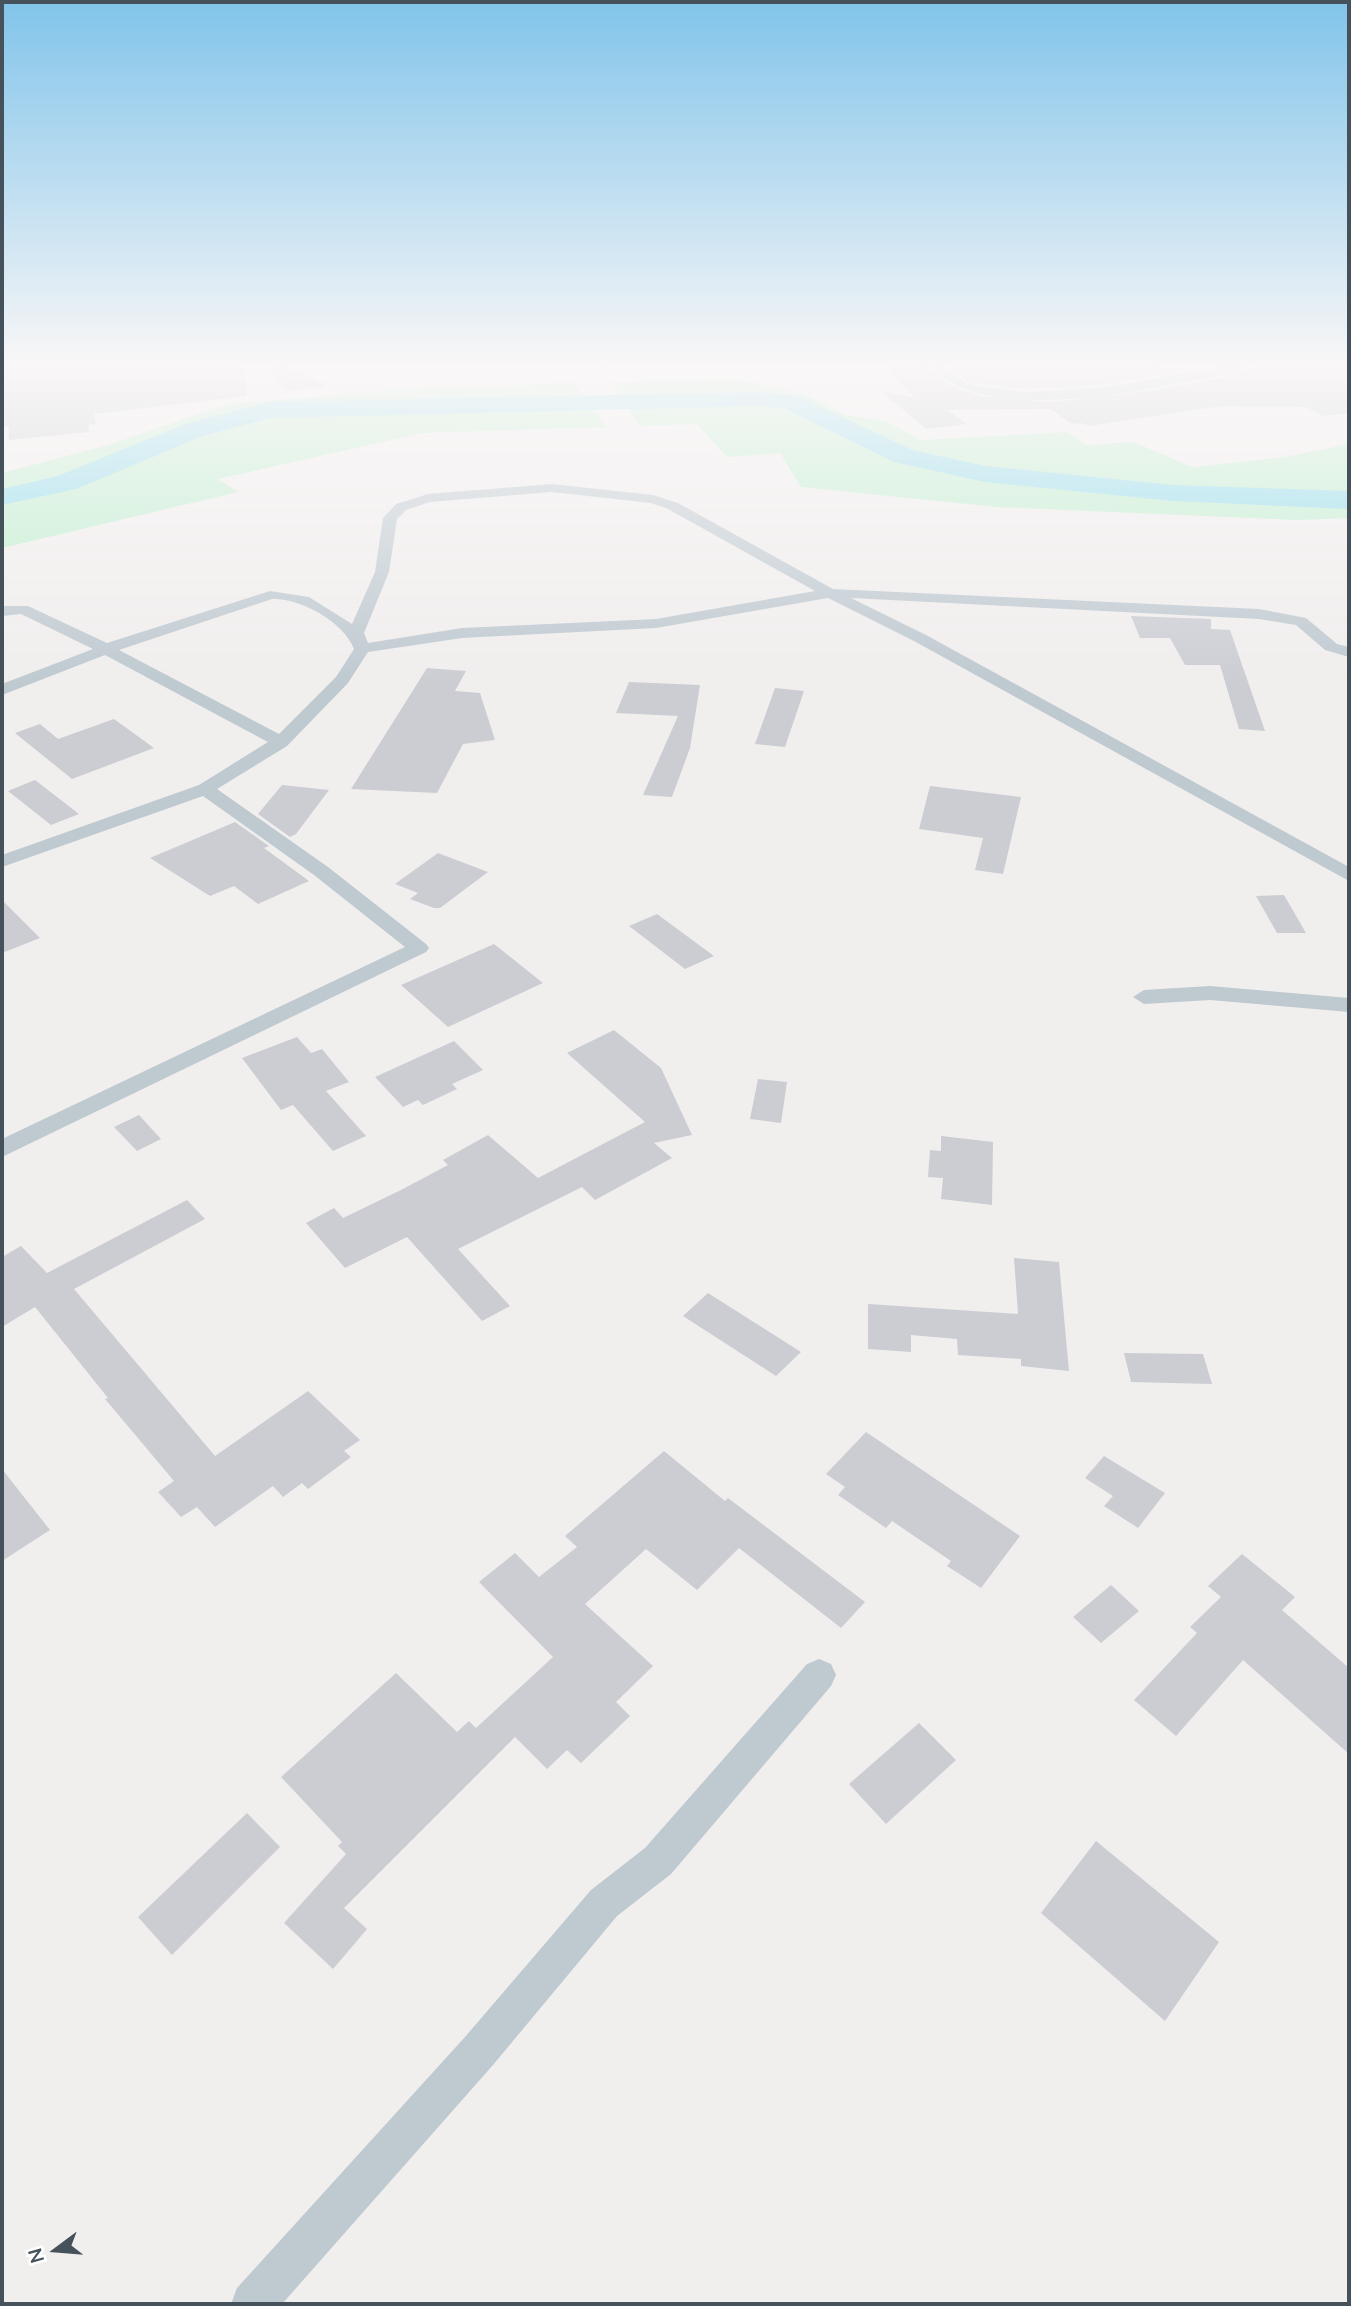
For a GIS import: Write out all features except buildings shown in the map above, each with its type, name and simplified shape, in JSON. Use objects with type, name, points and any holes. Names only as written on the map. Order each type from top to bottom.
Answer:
[{"type":"street","points":[[2,861],[205,789],[281,742],[342,680],[359,641],[382,572],[390,518],[401,508],[428,498],[573,489],[653,499],[673,506],[1050,709],[1349,875]]},
{"type":"street","points":[[2,690],[106,649],[270,595],[285,593],[359,641],[434,633],[582,630],[675,622],[782,598],[831,593],[1259,614],[1301,621],[1331,647],[1349,652]]},
{"type":"street","points":[[2,611],[23,609],[106,649],[281,742]]},
{"type":"street","points":[[2,1149],[419,948],[321,871],[205,789]]},
{"type":"street","points":[[1144,997],[1210,993],[1349,1005]]},
{"type":"street","points":[[253,2304],[479,2051],[604,1903],[658,1861],[819,1675]]},
{"type":"green space","points":[[251,472],[218,479],[238,492],[2,548],[2,473]]},
{"type":"green space","points":[[791,472],[1349,472],[1349,518],[1296,520],[997,507],[801,487]]},
{"type":"waterway","points":[[2,497],[66,483],[93,472]]},
{"type":"waterway","points":[[974,472],[1173,493],[1349,500]]}]
